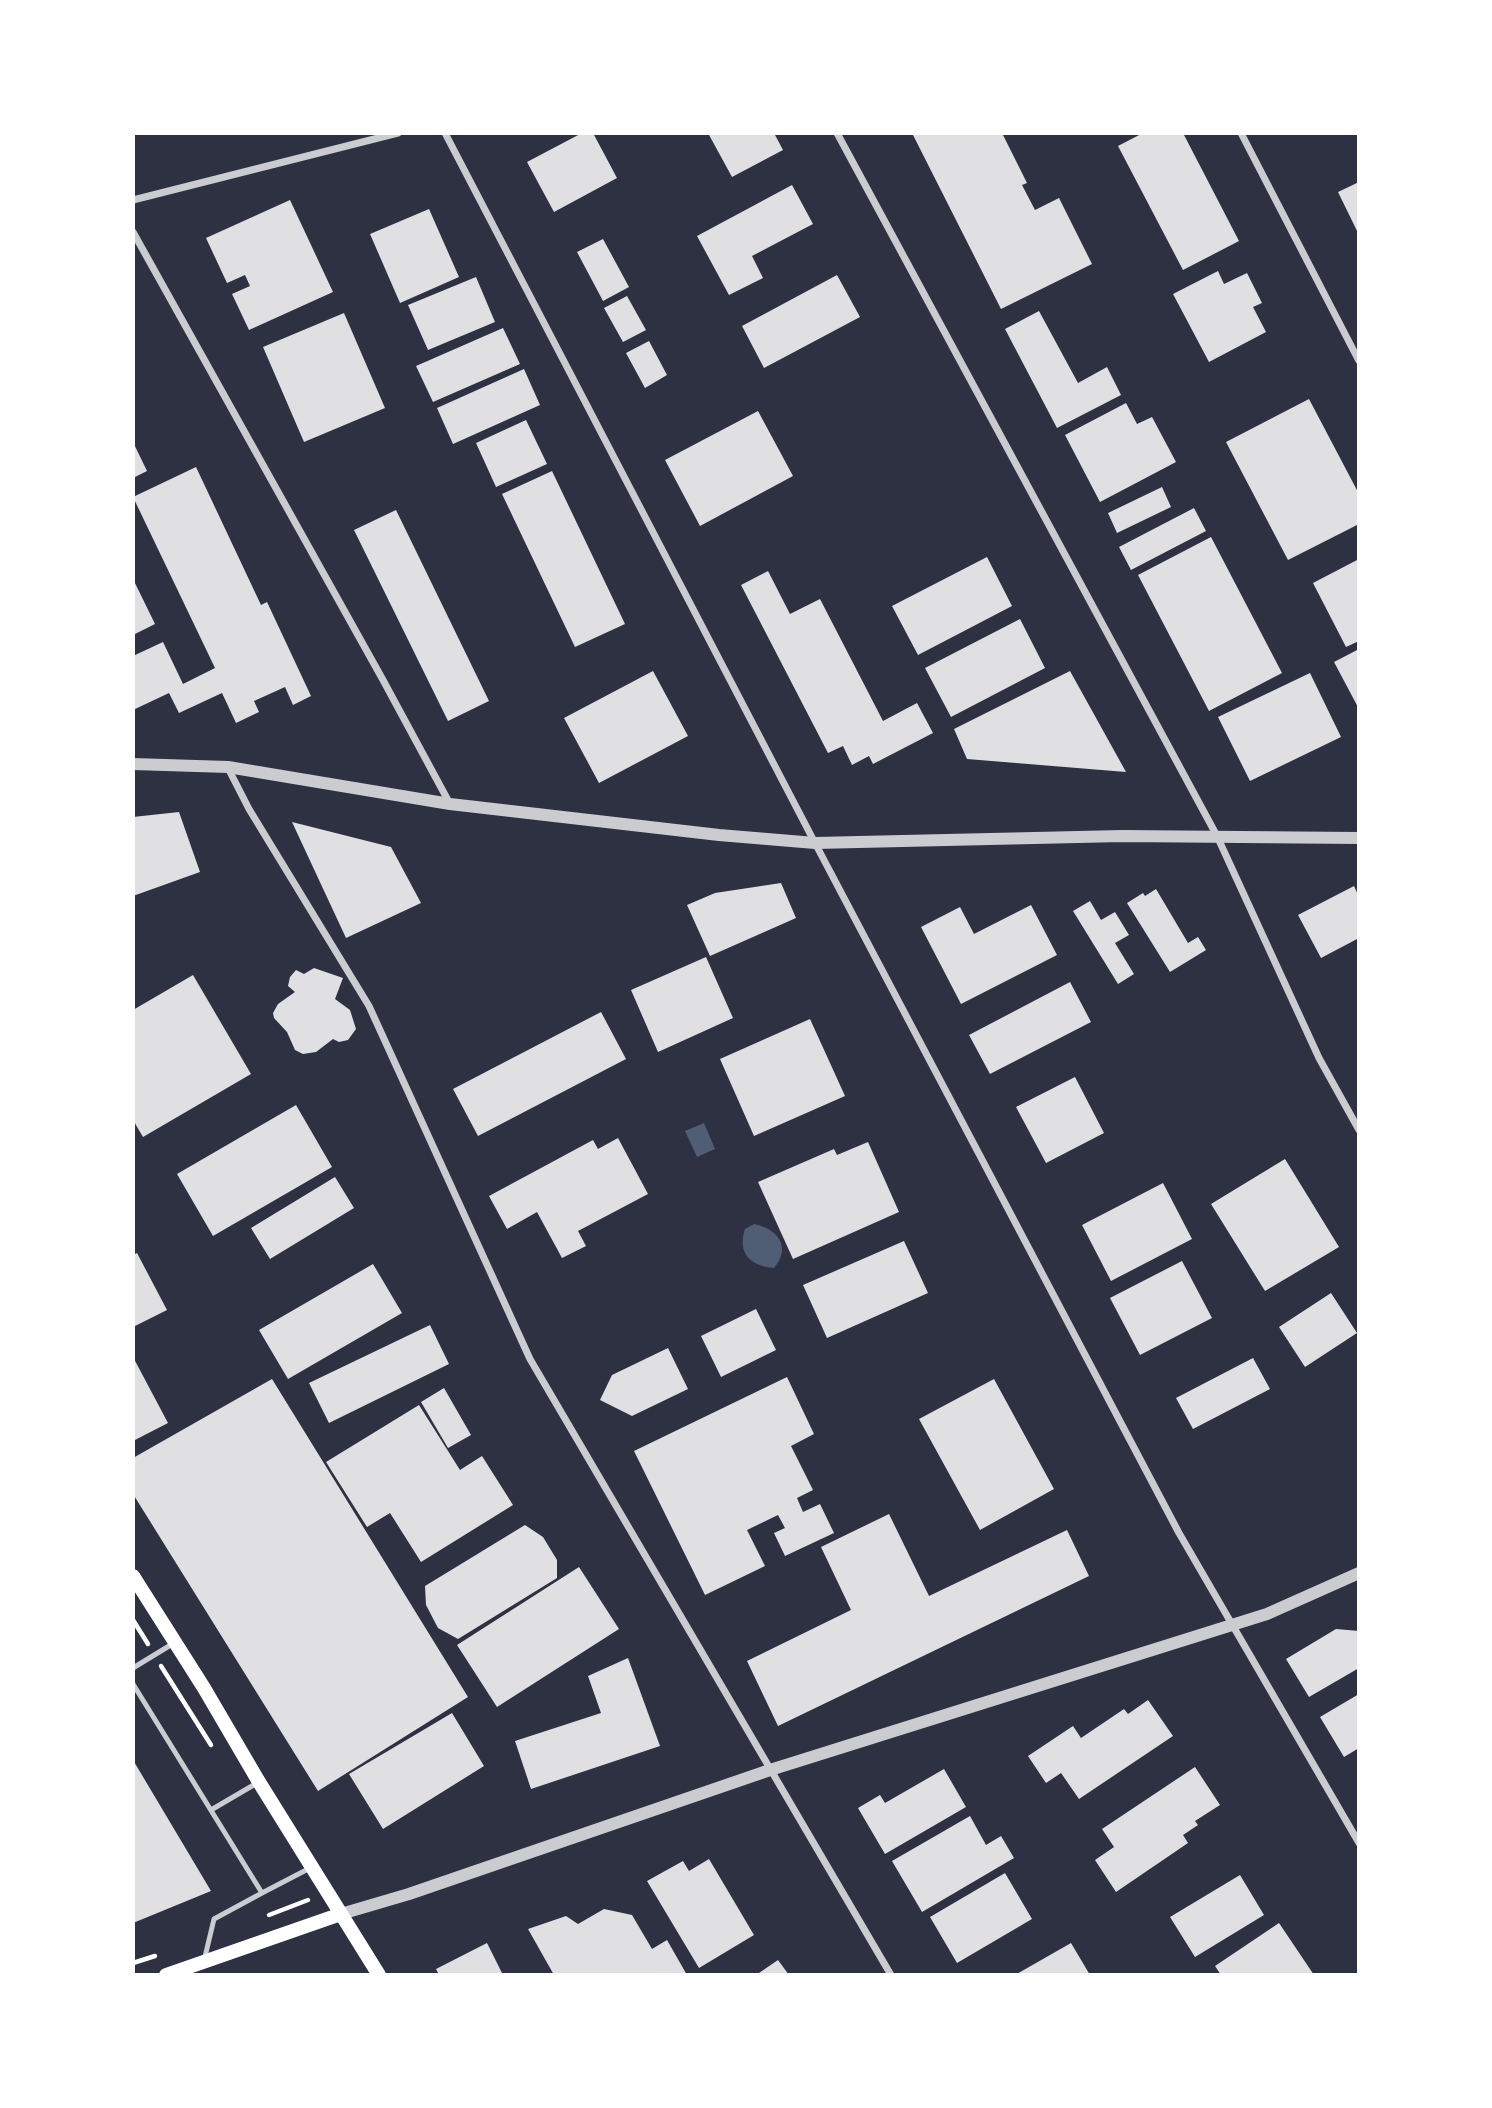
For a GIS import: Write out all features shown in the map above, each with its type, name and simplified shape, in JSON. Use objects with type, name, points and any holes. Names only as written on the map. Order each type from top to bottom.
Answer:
[{"type":"main road","points":[[133,1576],[379,1975]]},
{"type":"main road","points":[[166,1975],[341,1914]]},
{"type":"street","points":[[133,200],[398,133]]},
{"type":"street","points":[[445,133],[1179,1533],[1359,1843]]},
{"type":"street","points":[[837,133],[1217,836],[1319,1058],[1359,1130]]},
{"type":"street","points":[[1241,133],[1359,361]]},
{"type":"street","points":[[133,232],[450,804]]},
{"type":"street","points":[[133,764],[228,768],[450,804],[719,835],[815,843],[1122,836],[1359,838]]},
{"type":"street","points":[[228,768],[249,809],[369,1006],[530,1359],[891,1975]]},
{"type":"street","points":[[341,1914],[409,1894],[770,1770],[1267,1614],[1359,1573]]},
{"type":"lane","points":[[133,1668],[174,1643]]},
{"type":"lane","points":[[133,1684],[262,1893]]},
{"type":"lane","points":[[211,1810],[259,1782]]},
{"type":"lane","points":[[203,1962],[214,1919],[312,1867]]},
{"type":"water","points":[[704,1123],[715,1149],[697,1157],[685,1131]]},
{"type":"water","points":[[754,1224],[770,1230],[780,1240],[782,1253],[774,1268],[752,1261],[744,1251],[745,1229]]},
{"type":"building","points":[[582,133],[593,133],[617,178],[554,212],[527,162]]},
{"type":"building","points":[[708,133],[774,133],[783,150],[732,177]]},
{"type":"building","points":[[912,133],[1002,133],[1027,183],[1022,185],[1035,210],[1059,198],[1092,264],[1001,309]]},
{"type":"building","points":[[1143,133],[1183,133],[1239,241],[1183,270],[1118,146]]},
{"type":"building","points":[[1359,182],[1359,235],[1338,192]]},
{"type":"building","points":[[792,185],[813,224],[752,256],[763,278],[729,295],[697,236]]},
{"type":"building","points":[[290,200],[333,292],[249,330],[232,294],[250,286],[245,275],[227,283],[206,238]]},
{"type":"building","points":[[429,209],[459,277],[400,303],[370,234]]},
{"type":"building","points":[[603,239],[629,287],[603,301],[577,252]]},
{"type":"building","points":[[1218,271],[1224,284],[1247,273],[1262,303],[1253,307],[1266,332],[1209,362],[1173,294]]},
{"type":"building","points":[[837,275],[860,317],[764,368],[742,326]]},
{"type":"building","points":[[476,277],[495,322],[428,350],[408,305]]},
{"type":"building","points":[[627,296],[646,330],[623,342],[604,308]]},
{"type":"building","points":[[1039,311],[1078,383],[1107,367],[1121,395],[1057,428],[1005,329]]},
{"type":"building","points":[[344,313],[385,408],[304,442],[263,347]]},
{"type":"building","points":[[503,328],[520,364],[433,402],[416,366]]},
{"type":"building","points":[[649,341],[667,375],[645,388],[626,353]]},
{"type":"building","points":[[524,369],[540,405],[453,444],[437,408]]},
{"type":"building","points":[[1309,399],[1359,494],[1359,524],[1288,560],[1226,442]]},
{"type":"building","points":[[1126,403],[1137,424],[1152,417],[1176,462],[1100,502],[1065,435]]},
{"type":"building","points":[[758,411],[793,476],[700,526],[665,460]]},
{"type":"building","points":[[526,420],[547,464],[496,487],[476,443]]},
{"type":"building","points":[[133,442],[147,471],[133,478]]},
{"type":"building","points":[[196,467],[261,605],[267,602],[311,696],[293,705],[285,687],[254,701],[259,712],[236,723],[222,693],[179,713],[169,693],[133,710],[133,656],[163,642],[183,684],[215,668],[133,497]]},
{"type":"building","points":[[552,471],[625,624],[575,647],[502,494]]},
{"type":"building","points":[[1162,487],[1171,507],[1117,533],[1108,513]]},
{"type":"building","points":[[1194,508],[1206,531],[1131,570],[1119,547]]},
{"type":"building","points":[[396,510],[489,701],[448,721],[354,530]]},
{"type":"building","points":[[1211,537],[1282,673],[1209,711],[1138,575]]},
{"type":"building","points":[[987,557],[1012,606],[918,655],[892,606]]},
{"type":"building","points":[[1359,559],[1359,641],[1346,647],[1313,583]]},
{"type":"building","points":[[768,571],[790,614],[820,599],[883,721],[917,703],[933,733],[873,764],[869,756],[852,765],[843,746],[828,753],[741,585]]},
{"type":"building","points":[[133,579],[155,624],[133,635]]},
{"type":"building","points":[[1020,619],[1045,668],[951,717],[925,668]]},
{"type":"building","points":[[1359,649],[1359,709],[1334,662]]},
{"type":"building","points":[[653,671],[688,736],[599,783],[564,718]]},
{"type":"building","points":[[1070,671],[1126,772],[967,759],[954,729]]},
{"type":"building","points":[[1310,673],[1341,737],[1250,781],[1218,717]]},
{"type":"building","points":[[179,812],[200,872],[133,896],[133,817]]},
{"type":"building","points":[[292,822],[391,847],[421,903],[346,938]]},
{"type":"building","points":[[781,883],[796,918],[710,956],[687,905],[715,893]]},
{"type":"building","points":[[1354,886],[1359,897],[1359,938],[1321,958],[1298,915]]},
{"type":"building","points":[[1156,889],[1188,943],[1198,937],[1206,950],[1170,972],[1127,903]]},
{"type":"building","points":[[1090,901],[1101,920],[1115,912],[1129,935],[1115,943],[1134,974],[1118,984],[1073,911]]},
{"type":"building","points":[[1031,905],[1057,955],[961,1004],[921,927],[960,907],[974,934]]},
{"type":"building","points":[[706,957],[733,1018],[658,1052],[631,990]]},
{"type":"building","points":[[314,968],[343,978],[335,999],[350,1010],[356,1029],[348,1040],[339,1042],[333,1039],[316,1052],[303,1054],[295,1050],[287,1032],[274,1018],[273,1013],[278,1004],[295,992],[288,986],[290,977],[296,970],[304,974]]},
{"type":"building","points":[[193,975],[251,1074],[143,1137],[133,1120],[133,1010]]},
{"type":"building","points":[[1070,982],[1091,1022],[990,1074],[969,1035]]},
{"type":"building","points":[[601,1012],[626,1059],[478,1136],[453,1089]]},
{"type":"building","points":[[810,1019],[845,1096],[754,1136],[720,1059]]},
{"type":"building","points":[[1075,1077],[1104,1133],[1046,1163],[1016,1107]]},
{"type":"building","points":[[296,1105],[332,1167],[213,1236],[177,1174]]},
{"type":"building","points":[[618,1138],[648,1194],[578,1231],[586,1246],[562,1258],[537,1212],[507,1229],[489,1196],[593,1140],[598,1149]]},
{"type":"building","points":[[868,1142],[899,1212],[793,1259],[758,1182],[834,1149],[837,1155]]},
{"type":"building","points":[[1285,1159],[1339,1247],[1265,1291],[1211,1204]]},
{"type":"building","points":[[335,1177],[354,1208],[270,1259],[251,1228]]},
{"type":"building","points":[[1163,1183],[1192,1239],[1111,1281],[1082,1225]]},
{"type":"building","points":[[904,1241],[928,1293],[827,1338],[803,1285]]},
{"type":"building","points":[[137,1253],[167,1310],[133,1327],[133,1255]]},
{"type":"building","points":[[1182,1261],[1212,1318],[1140,1355],[1110,1298]]},
{"type":"building","points":[[373,1264],[402,1313],[288,1379],[259,1330]]},
{"type":"building","points":[[1331,1293],[1357,1333],[1305,1367],[1279,1327]]},
{"type":"building","points":[[756,1309],[776,1350],[721,1377],[701,1336]]},
{"type":"building","points":[[430,1325],[449,1364],[329,1423],[309,1383]]},
{"type":"building","points":[[668,1348],[688,1389],[632,1416],[600,1400],[612,1375]]},
{"type":"building","points":[[133,1357],[168,1423],[133,1441]]},
{"type":"building","points":[[1253,1358],[1270,1389],[1193,1429],[1176,1398]]},
{"type":"building","points":[[787,1377],[814,1434],[791,1446],[813,1490],[797,1498],[803,1512],[820,1504],[834,1533],[785,1556],[774,1533],[785,1528],[778,1515],[747,1530],[765,1566],[705,1595],[634,1451]]},
{"type":"building","points":[[272,1379],[468,1697],[318,1791],[133,1494],[133,1458]]},
{"type":"building","points":[[994,1379],[1054,1489],[980,1530],[919,1419]]},
{"type":"building","points":[[444,1388],[471,1435],[448,1448],[421,1402]]},
{"type":"building","points":[[419,1405],[460,1470],[482,1456],[513,1505],[421,1562],[390,1513],[367,1527],[326,1462]]},
{"type":"building","points":[[889,1514],[929,1596],[1067,1530],[1089,1576],[778,1726],[747,1661],[851,1610],[821,1547]]},
{"type":"building","points":[[525,1525],[543,1537],[557,1560],[557,1578],[458,1639],[438,1628],[426,1605],[425,1586]]},
{"type":"building","points":[[579,1567],[619,1629],[497,1707],[457,1645]]},
{"type":"building","points":[[1336,1629],[1359,1631],[1359,1668],[1309,1697],[1286,1659]]},
{"type":"building","points":[[628,1658],[660,1746],[531,1789],[515,1741],[601,1713],[588,1676]]},
{"type":"building","points":[[1359,1694],[1359,1748],[1344,1757],[1320,1717]]},
{"type":"building","points":[[1148,1700],[1173,1736],[1079,1799],[1061,1773],[1046,1783],[1028,1756],[1073,1726],[1081,1738],[1124,1709],[1128,1714]]},
{"type":"building","points":[[452,1713],[484,1766],[383,1829],[349,1774]]},
{"type":"building","points":[[133,1760],[211,1891],[133,1923]]},
{"type":"building","points":[[1195,1767],[1220,1805],[1195,1821],[1198,1825],[1183,1835],[1188,1843],[1116,1892],[1095,1860],[1114,1847],[1102,1829]]},
{"type":"building","points":[[944,1769],[966,1807],[885,1854],[858,1808],[880,1795],[885,1803]]},
{"type":"building","points":[[970,1816],[986,1845],[1001,1836],[1014,1858],[922,1912],[892,1861]]},
{"type":"building","points":[[709,1859],[754,1935],[699,1968],[647,1881],[683,1861],[689,1871]]},
{"type":"building","points":[[1005,1873],[1032,1919],[957,1963],[930,1917]]},
{"type":"building","points":[[1240,1875],[1264,1915],[1195,1957],[1170,1917]]},
{"type":"building","points":[[604,1909],[632,1915],[652,1949],[667,1940],[687,1975],[554,1975],[528,1929],[566,1916],[578,1924]]},
{"type":"building","points":[[1279,1923],[1314,1975],[1221,1975],[1215,1966]]},
{"type":"building","points":[[487,1943],[503,1975],[439,1975],[436,1969]]},
{"type":"building","points":[[1071,1943],[1090,1975],[1015,1975]]},
{"type":"building","points":[[778,1960],[789,1975],[756,1975]]}]
